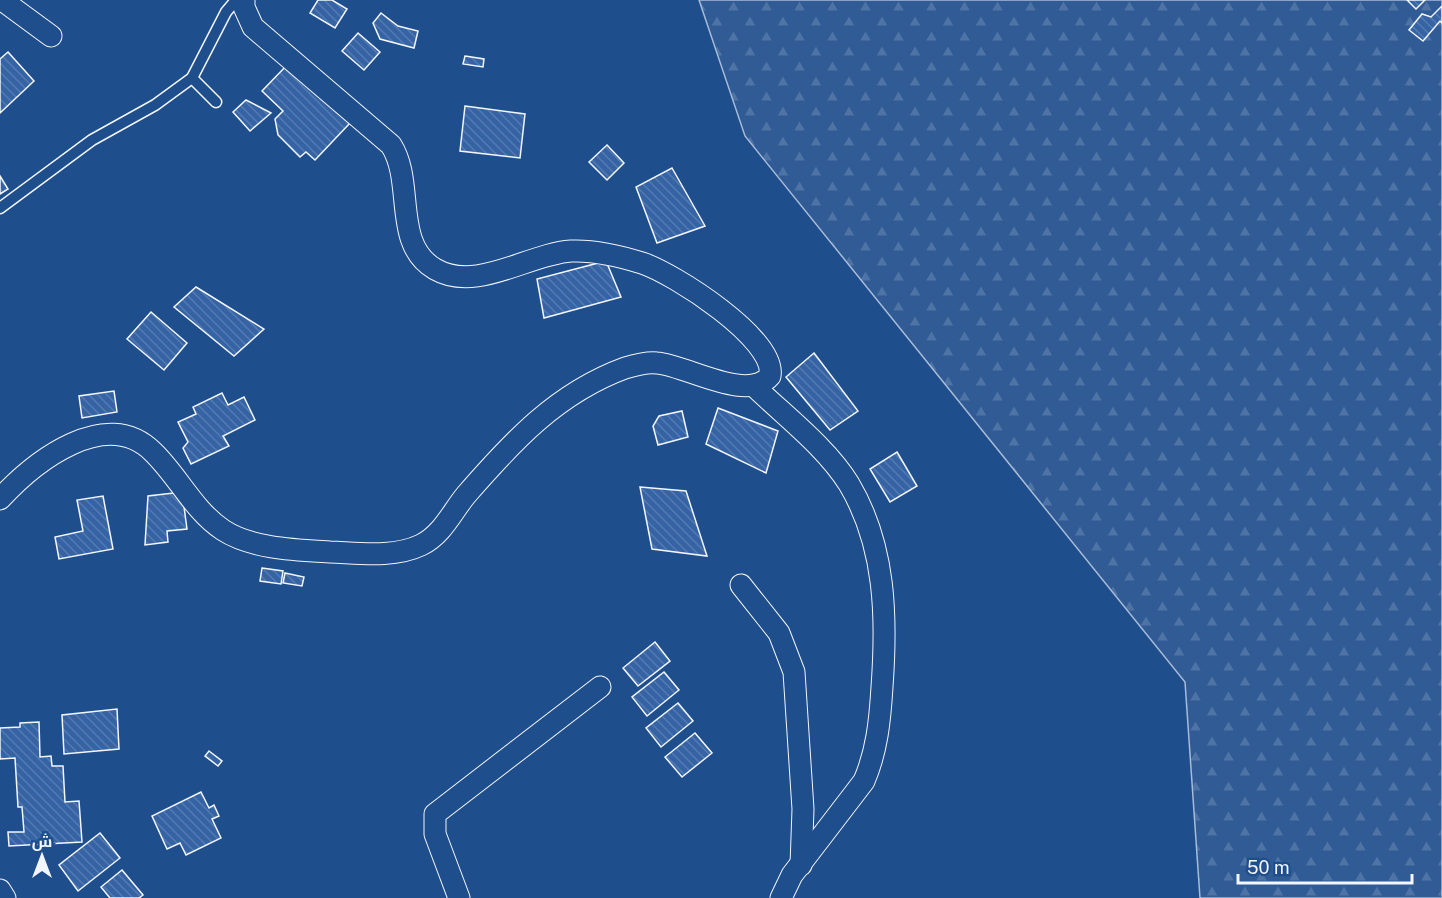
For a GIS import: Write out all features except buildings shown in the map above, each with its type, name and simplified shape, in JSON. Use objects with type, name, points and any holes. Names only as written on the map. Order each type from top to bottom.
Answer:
[{"type":"street","points":[[2,0],[51,36]]},
{"type":"street","points":[[0,499],[62,448],[92,435],[115,434],[135,440],[152,451],[209,518],[223,530],[243,539],[327,552],[379,553],[408,550],[437,534],[520,434],[576,391],[626,368],[657,363],[732,384],[754,386],[767,379],[771,368],[761,349],[745,330],[673,278],[643,263],[602,253],[566,252],[466,278],[448,276],[423,261],[410,237],[402,173],[392,145],[253,27],[244,7],[244,0]]},
{"type":"street","points":[[754,386],[828,458],[848,483],[872,538],[882,577],[886,633],[879,722],[871,766],[864,781],[801,865],[781,898]]},
{"type":"street","points":[[741,585],[779,633],[794,672],[803,809],[801,865]]},
{"type":"street","points":[[459,898],[435,834],[435,814],[600,687]]},
{"type":"street","points":[[0,890],[5,898]]},
{"type":"lane","points":[[0,207],[92,140],[155,105],[192,78],[226,12],[236,0]]},
{"type":"lane","points":[[192,78],[216,102]]},
{"type":"green space","points":[[699,0],[1442,0],[1442,898],[1200,898],[1185,682],[745,136]]}]
